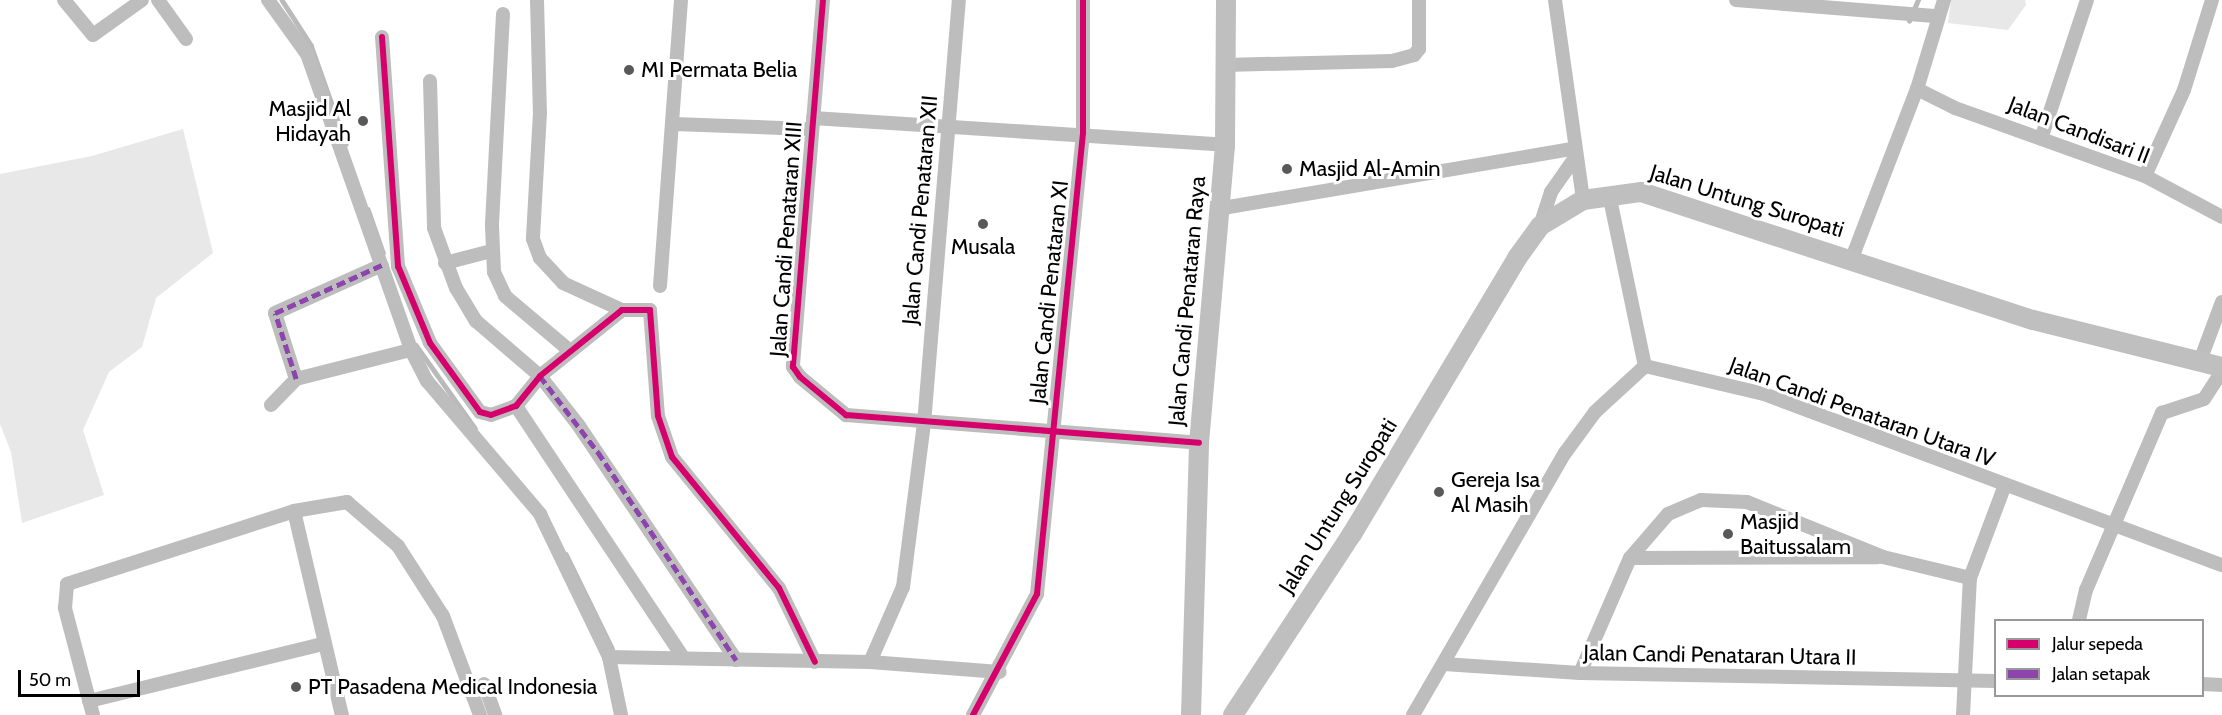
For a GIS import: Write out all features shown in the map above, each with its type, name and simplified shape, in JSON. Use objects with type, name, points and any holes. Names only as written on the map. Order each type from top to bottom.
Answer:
[{"type":"main road","name":"Jalan Candi Penataran Raya","points":[[1191,715],[1199,443],[1224,145],[1226,0]]},
{"type":"main road","name":"Jalan Untung Suropati","points":[[1233,715],[1352,534],[1540,226],[1583,200],[1609,194],[1641,192],[1852,258],[2033,320],[2200,361],[2222,369]]},
{"type":"street","points":[[64,0],[93,35],[142,0]]},
{"type":"street","points":[[158,0],[186,39]]},
{"type":"street","points":[[268,0],[307,54],[411,350],[427,381],[540,514],[609,657],[621,715]]},
{"type":"street","points":[[537,0],[540,112],[532,239],[540,258],[563,283],[622,310],[650,310],[658,416],[672,457],[779,588],[814,662]]},
{"type":"street","points":[[660,286],[674,124],[681,0]]},
{"type":"street","name":"Jalan Candi Penataran XIII","points":[[823,0],[811,124],[793,367],[846,415],[924,424]]},
{"type":"street","name":"Jalan Candi Penataran XII","points":[[870,662],[903,587],[924,424],[959,0]]},
{"type":"street","name":"Jalan Candi Penataran XI","points":[[973,715],[1000,672],[1037,594],[1083,132],[1083,0]]},
{"type":"street","points":[[1225,65],[1392,62],[1414,55],[1419,49],[1419,0]]},
{"type":"street","points":[[1555,0],[1573,154],[1583,200]]},
{"type":"street","points":[[1736,0],[1910,12],[1937,16]]},
{"type":"street","points":[[1852,258],[1917,89],[1937,16],[1944,0]]},
{"type":"street","points":[[2042,136],[2087,0]]},
{"type":"street","points":[[2145,176],[2184,90],[2212,0]]},
{"type":"street","points":[[503,14],[491,251],[505,296],[569,350]]},
{"type":"street","points":[[382,37],[398,266],[430,344],[480,412],[491,415],[516,406],[540,375],[622,310]]},
{"type":"street","points":[[430,81],[434,228],[445,263],[476,321],[540,375],[598,452],[736,660]]},
{"type":"street","name":"Jalan Candisari II","points":[[1917,89],[1955,108],[2042,136],[2145,176],[2222,217]]},
{"type":"street","points":[[674,124],[947,124],[1083,132],[1224,145]]},
{"type":"street","points":[[1217,209],[1573,154]]},
{"type":"street","points":[[1540,226],[1551,192],[1573,154]]},
{"type":"street","points":[[1413,715],[1565,453],[1595,412],[1645,366],[1609,194]]},
{"type":"street","points":[[445,263],[491,251]]},
{"type":"street","points":[[296,379],[275,313],[382,265]]},
{"type":"street","points":[[2200,361],[2222,302]]},
{"type":"street","points":[[271,405],[296,379],[411,350]]},
{"type":"street","name":"Jalan Candi Penataran Utara IV","points":[[1645,366],[1764,394],[2222,565]]},
{"type":"street","points":[[2079,619],[2086,590],[2116,526],[2162,413],[2170,406],[2204,399],[2222,369]]},
{"type":"street","points":[[516,406],[683,657]]},
{"type":"street","points":[[924,424],[1053,430],[1199,443]]},
{"type":"street","points":[[1963,715],[1970,578],[2006,485]]},
{"type":"street","points":[[1580,673],[1630,558],[1668,514],[1721,497],[1883,557],[1970,578]]},
{"type":"street","points":[[323,644],[91,708],[64,587],[294,511],[347,502],[381,527],[443,616],[480,715]]},
{"type":"street","points":[[294,511],[323,644],[342,715]]},
{"type":"street","points":[[1630,558],[1883,557]]},
{"type":"street","points":[[609,657],[870,662],[1000,672]]},
{"type":"street","name":"Jalan Candi Penataran Utara II","points":[[1444,664],[1580,673],[1994,681]]},
{"type":"street","points":[[484,684],[495,715]]},
{"type":"street","points":[[2204,684],[2222,685]]},
{"type":"shaded area","points":[[1951,0],[2025,0],[2026,5],[2008,30],[1948,23]]},
{"type":"shaded area","points":[[183,129],[213,253],[156,298],[142,347],[109,372],[83,430],[104,495],[22,523],[11,452],[0,424],[0,174],[92,156]]},
{"type":"waterway","points":[[282,0],[311,45],[346,144]]},
{"type":"waterway","points":[[1909,21],[1918,0]]},
{"type":"waterway","points":[[368,209],[383,252]]},
{"type":"waterway","points":[[416,345],[475,428]]},
{"type":"waterway","points":[[566,554],[612,648]]},
{"type":"marked path","points":[[296,379],[275,313],[382,265]]},
{"type":"marked path","points":[[540,376],[598,452],[736,660]]},
{"type":"cycle path","points":[[823,0],[793,367],[800,377],[846,415],[1199,443]]},
{"type":"cycle path","points":[[973,715],[1037,594],[1083,132],[1083,0]]},
{"type":"cycle path","points":[[382,37],[398,266],[430,343],[480,412],[491,415],[516,406],[540,376],[622,310],[650,310],[658,416],[672,457],[779,588],[815,662]]},
{"type":"place","name":"MI Permata Belia","points":[[629,70]]},
{"type":"place","name":"Masjid Al Hidayah","points":[[363,121]]},
{"type":"place","name":"Masjid Al-Amin","points":[[1287,169]]},
{"type":"place","name":"Musala","points":[[983,224]]},
{"type":"place","name":"Gereja Isa Al Masih","points":[[1439,492]]},
{"type":"place","name":"Masjid Baitussalam","points":[[1728,534]]},
{"type":"place","name":"PT Pasadena Medical Indonesia","points":[[296,687]]}]
